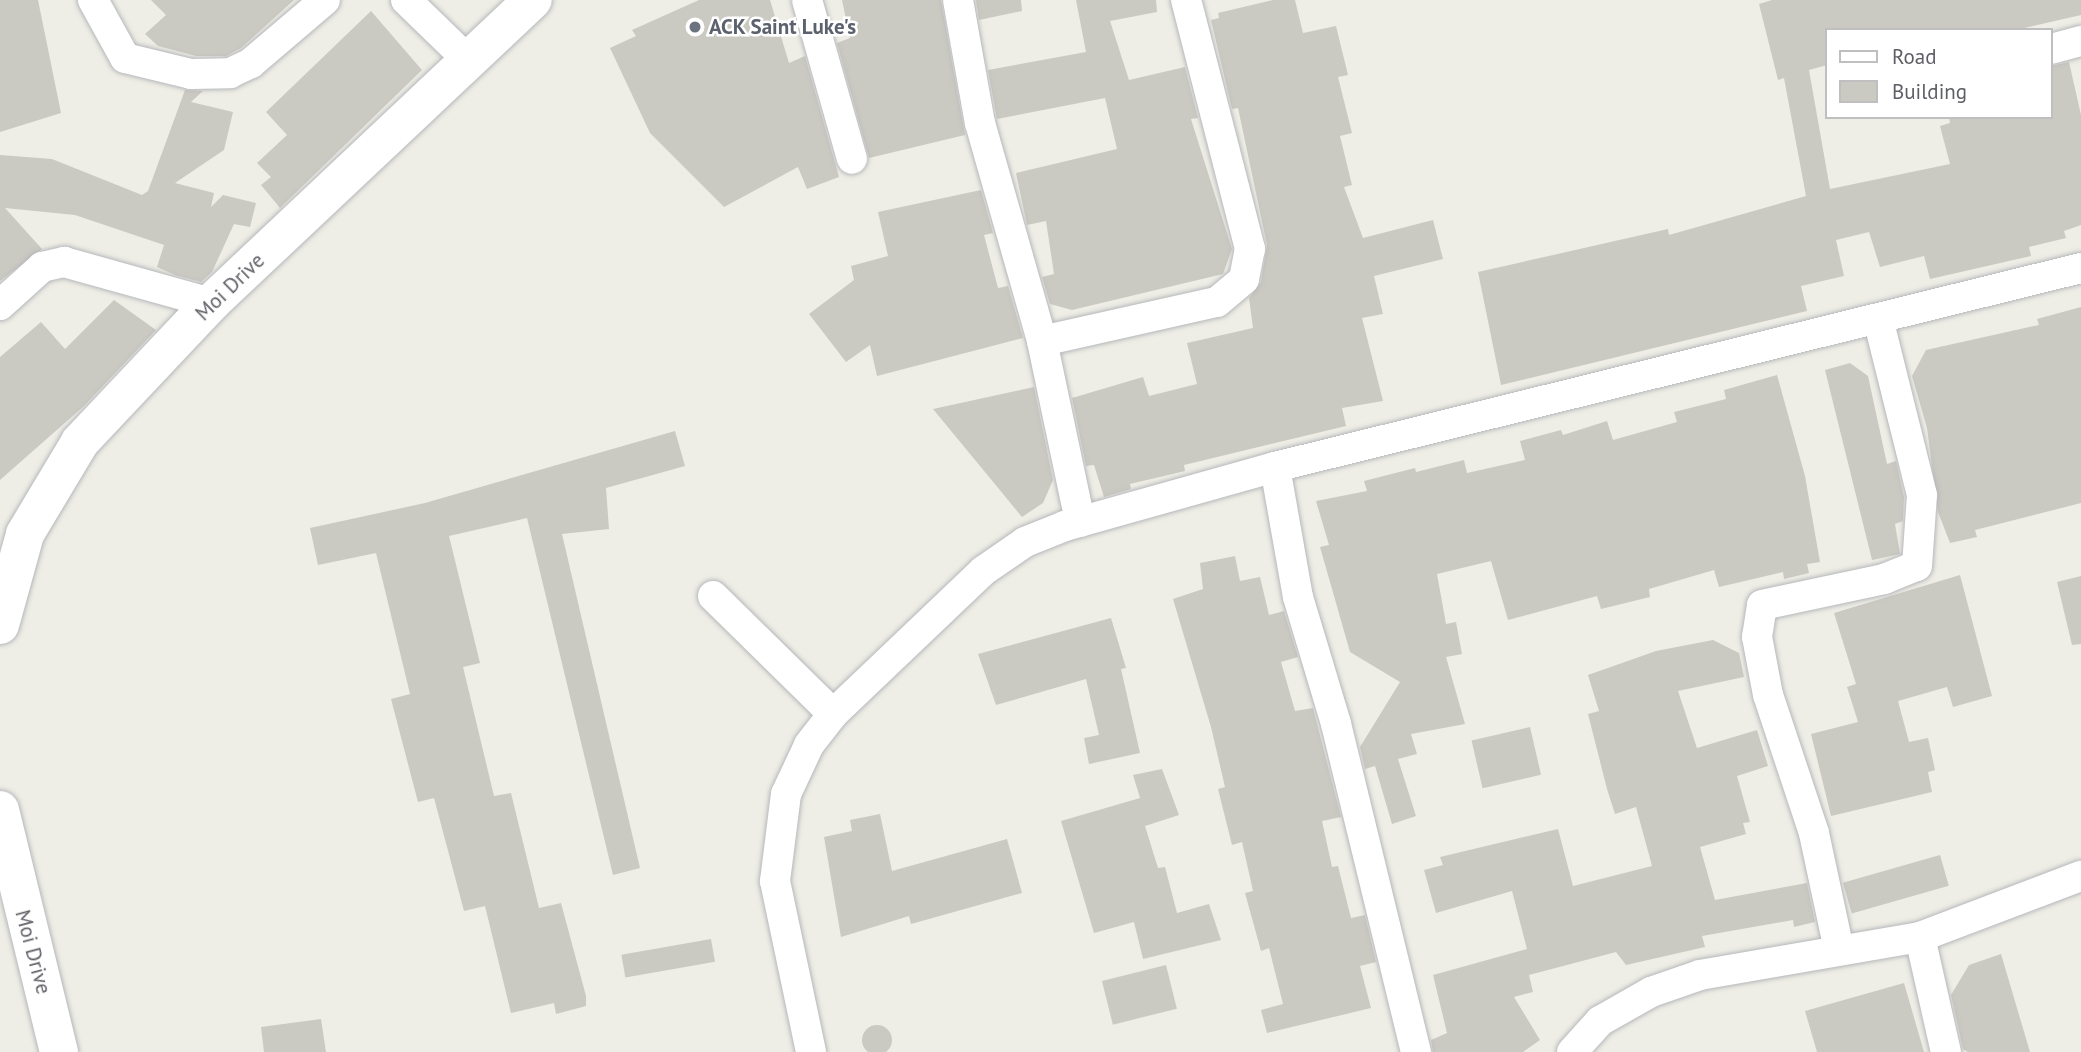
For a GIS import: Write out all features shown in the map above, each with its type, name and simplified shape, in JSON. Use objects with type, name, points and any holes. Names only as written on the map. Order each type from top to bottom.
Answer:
[{"type":"street","points":[[93,0],[125,58],[191,74],[230,73],[251,63],[325,0]]},
{"type":"street","points":[[406,0],[470,62]]},
{"type":"street","name":"Moi Drive","points":[[0,625],[25,534],[80,442],[211,303],[533,0]]},
{"type":"street","points":[[807,0],[852,159]]},
{"type":"street","points":[[958,0],[980,123],[1042,341],[1080,522]]},
{"type":"street","points":[[1042,341],[1217,302],[1244,279],[1250,249],[1186,0]]},
{"type":"street","points":[[2053,48],[2081,41]]},
{"type":"street","points":[[0,305],[42,267],[64,262],[211,303]]},
{"type":"street","points":[[811,1052],[775,881],[786,794],[810,745],[833,714],[983,571],[1025,542],[1080,522],[1275,467],[2081,268]]},
{"type":"street","points":[[1839,950],[1814,834],[1768,695],[1757,637],[1762,605],[1884,579],[1917,566],[1922,495],[1878,318]]},
{"type":"street","points":[[1275,467],[1297,597],[1336,724],[1416,1052]]},
{"type":"street","points":[[713,596],[833,714]]},
{"type":"street","name":"Moi Drive","points":[[0,810],[10,901],[59,1052]]},
{"type":"street","points":[[1572,1052],[1600,1021],[1651,992],[1700,975],[1920,937],[2081,876]]},
{"type":"street","points":[[1920,937],[1946,1052]]},
{"type":"building","points":[[0,0],[38,0],[61,113],[0,132]]},
{"type":"building","points":[[151,0],[294,0],[241,48],[226,56],[196,56],[158,46],[145,34],[166,15]]},
{"type":"building","points":[[699,0],[770,0],[789,63],[805,56],[839,177],[807,189],[798,167],[724,207],[650,133],[610,48],[636,36],[632,30]]},
{"type":"building","points":[[842,0],[941,0],[965,135],[869,158],[837,43],[850,38]]},
{"type":"building","points":[[976,0],[1021,0],[1022,11],[979,20]]},
{"type":"building","points":[[1076,0],[1156,0],[1157,12],[1110,21],[1129,80],[1185,67],[1198,118],[1191,119],[1232,249],[1223,274],[1072,310],[1050,304],[1042,277],[1054,274],[1046,221],[1027,225],[1016,173],[1117,149],[1105,98],[997,119],[988,70],[1086,52]]},
{"type":"building","points":[[1273,0],[1295,0],[1303,33],[1336,26],[1348,75],[1338,77],[1352,133],[1340,136],[1352,185],[1344,187],[1363,238],[1433,220],[1443,259],[1374,276],[1383,314],[1362,318],[1383,401],[1342,408],[1346,426],[1184,465],[1185,471],[1130,484],[1131,489],[1104,497],[1094,465],[1086,466],[1072,398],[1143,377],[1149,396],[1197,384],[1187,343],[1253,328],[1249,298],[1261,282],[1267,245],[1238,108],[1232,109],[1211,20],[1219,18],[1218,13]]},
{"type":"building","points":[[1772,0],[2081,0],[2081,15],[2025,28],[1826,28],[1826,65],[1809,70],[1830,189],[1950,164],[1940,126],[1950,123],[1949,119],[2053,119],[2053,66],[2069,62],[2081,115],[2081,225],[2064,231],[2066,238],[2029,247],[2031,256],[1930,279],[1924,256],[1880,267],[1869,232],[1836,240],[1844,276],[1801,286],[1807,311],[1501,385],[1478,272],[1668,229],[1669,235],[1806,196],[1784,78],[1778,80],[1759,4]]},
{"type":"building","points":[[371,11],[422,70],[280,208],[261,185],[271,177],[257,163],[287,135],[266,112]]},
{"type":"building","points":[[185,90],[203,91],[191,102],[233,112],[224,150],[175,183],[214,193],[211,207],[223,195],[256,203],[250,227],[234,224],[212,272],[201,282],[175,275],[157,267],[164,245],[75,215],[5,208],[42,249],[0,281],[0,155],[52,159],[142,195],[148,191]]},
{"type":"building","points":[[981,190],[993,233],[984,235],[998,288],[1008,286],[1023,338],[877,376],[870,345],[846,362],[809,314],[854,280],[851,266],[888,256],[878,212]]},
{"type":"building","points":[[114,300],[156,330],[84,406],[0,480],[0,357],[41,322],[65,349]]},
{"type":"building","points":[[2081,307],[2081,503],[1975,530],[1977,537],[1950,543],[1938,512],[1927,428],[1912,376],[1926,350],[2039,325],[2037,319]]},
{"type":"building","points":[[1850,363],[1868,376],[1887,464],[1896,461],[1904,497],[1903,521],[1895,524],[1900,554],[1872,560],[1825,370]]},
{"type":"building","points":[[1777,375],[1805,476],[1820,562],[1807,564],[1809,573],[1784,579],[1783,572],[1719,587],[1714,570],[1649,589],[1650,597],[1601,609],[1597,596],[1508,620],[1491,561],[1437,574],[1446,624],[1456,622],[1462,654],[1446,657],[1465,724],[1411,734],[1417,754],[1398,759],[1416,816],[1392,824],[1375,766],[1365,769],[1360,747],[1400,682],[1350,652],[1320,547],[1329,545],[1316,501],[1367,491],[1364,481],[1415,468],[1416,472],[1464,460],[1467,473],[1525,460],[1520,441],[1561,430],[1563,435],[1607,421],[1613,440],[1677,422],[1674,412],[1726,399],[1724,390]]},
{"type":"building","points":[[1034,387],[1053,480],[1043,503],[1022,517],[933,409]]},
{"type":"building","points":[[675,431],[685,466],[606,488],[609,529],[562,534],[640,868],[613,875],[527,518],[449,536],[480,663],[463,667],[494,796],[511,793],[539,908],[561,903],[586,996],[586,1006],[556,1014],[554,1003],[511,1013],[485,906],[464,911],[434,798],[418,802],[391,699],[410,694],[376,553],[318,565],[310,528],[425,503]]},
{"type":"building","points":[[1235,556],[1240,581],[1260,577],[1269,615],[1284,611],[1298,657],[1281,662],[1295,711],[1313,708],[1341,817],[1322,821],[1332,867],[1338,866],[1351,918],[1365,915],[1376,962],[1360,966],[1371,1008],[1267,1033],[1261,1010],[1283,1004],[1269,948],[1261,951],[1245,893],[1253,891],[1242,842],[1232,845],[1218,789],[1225,787],[1211,727],[1173,599],[1203,589],[1200,563]]},
{"type":"building","points":[[1960,575],[1992,696],[1953,707],[1947,687],[1898,701],[1909,742],[1928,738],[1935,770],[1928,772],[1932,792],[1831,816],[1811,734],[1858,722],[1847,687],[1856,684],[1834,613]]},
{"type":"building","points":[[2081,576],[2081,644],[2072,645],[2057,582]]},
{"type":"building","points":[[1111,618],[1126,668],[1121,669],[1140,753],[1089,764],[1084,738],[1099,735],[1086,679],[996,705],[978,654]]},
{"type":"building","points":[[1713,640],[1739,653],[1744,677],[1678,691],[1697,748],[1757,730],[1768,766],[1737,776],[1750,822],[1743,823],[1746,834],[1700,847],[1715,900],[1807,883],[1815,922],[1794,927],[1793,920],[1702,936],[1705,947],[1626,965],[1616,952],[1529,975],[1533,992],[1514,997],[1540,1040],[1523,1052],[1433,1052],[1431,1040],[1447,1033],[1433,975],[1527,949],[1512,891],[1436,913],[1424,870],[1443,865],[1440,857],[1558,829],[1573,886],[1652,866],[1636,807],[1615,814],[1588,714],[1599,711],[1588,675],[1656,651]]},
{"type":"building","points":[[1530,727],[1541,775],[1483,788],[1472,740]]},
{"type":"building","points":[[1162,769],[1179,815],[1145,826],[1158,868],[1165,867],[1177,913],[1209,904],[1221,940],[1143,959],[1134,922],[1094,933],[1061,821],[1140,798],[1133,775]]},
{"type":"building","points":[[880,814],[892,871],[1007,839],[1022,893],[911,924],[909,916],[841,937],[824,837],[852,831],[850,820]]},
{"type":"building","points":[[1940,855],[1949,886],[1852,914],[1843,883]]},
{"type":"building","points":[[711,939],[715,962],[625,977],[621,955]]},
{"type":"building","points":[[2001,954],[2030,1052],[1968,1052],[1963,1049],[1951,995],[1969,965]]},
{"type":"building","points":[[1166,965],[1177,1009],[1113,1025],[1102,981]]},
{"type":"building","points":[[1904,983],[1924,1052],[1817,1052],[1805,1011]]},
{"type":"building","points":[[321,1019],[326,1052],[264,1052],[261,1027]]},
{"type":"building","points":[[871,1026],[883,1026],[891,1034],[891,1046],[885,1053],[869,1053],[863,1046],[863,1034]]},
{"type":"place","name":"ACK Saint Luke's","points":[[695,27]]}]
